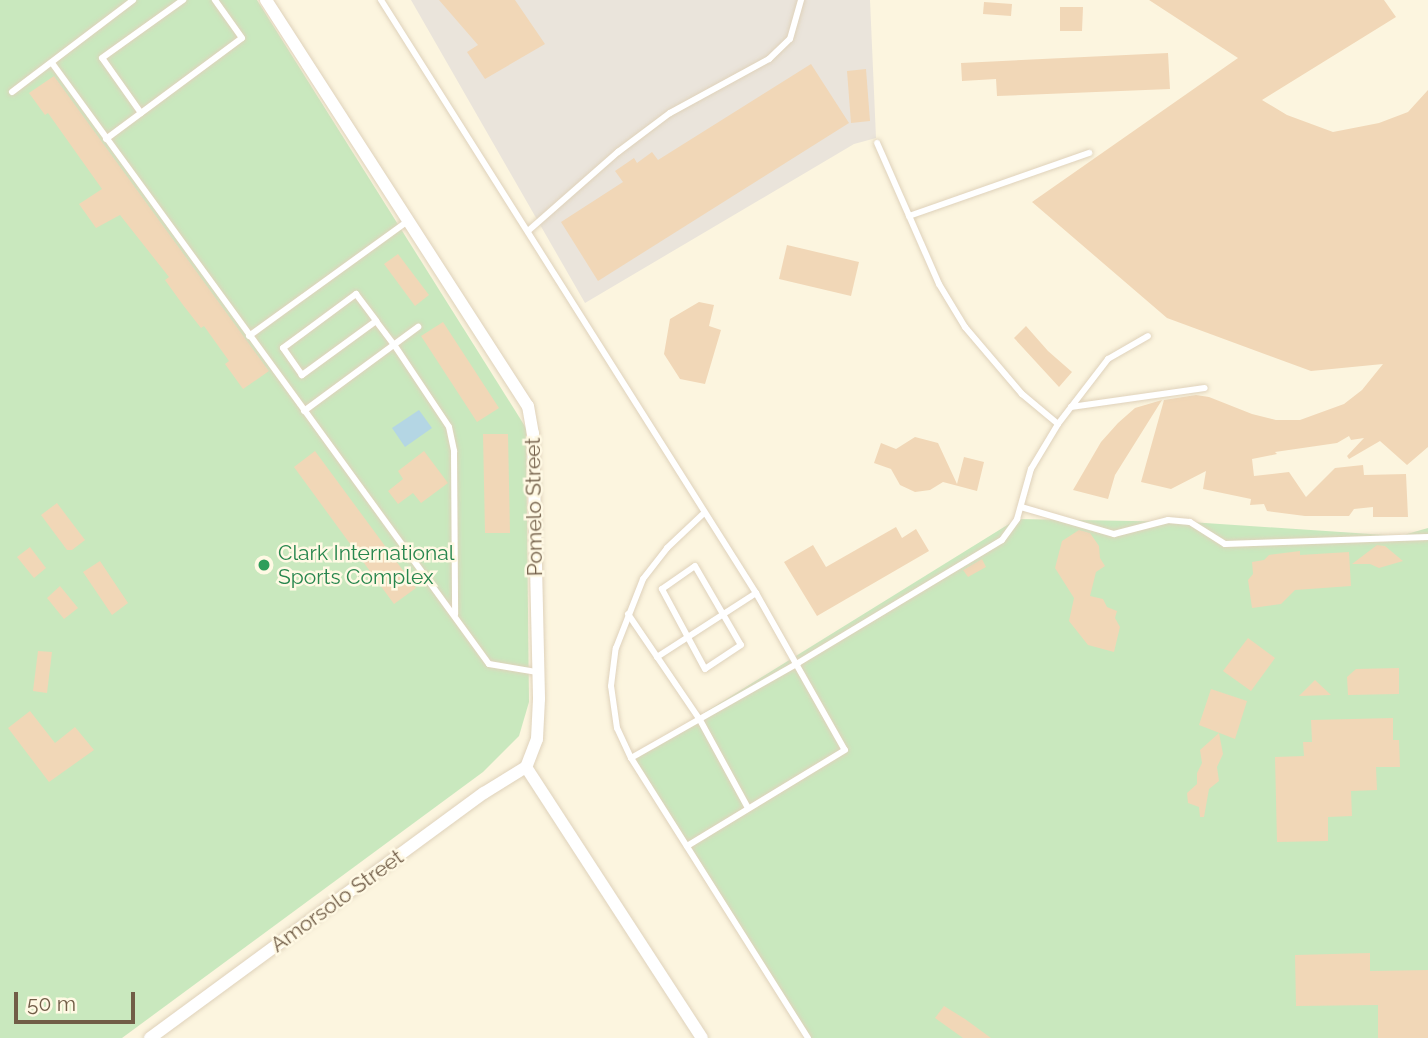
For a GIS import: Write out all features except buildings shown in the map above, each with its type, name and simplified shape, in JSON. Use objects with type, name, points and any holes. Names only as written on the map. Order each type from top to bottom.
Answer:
[{"type":"street","name":"Pomelo Street","points":[[265,0],[528,406],[533,433],[537,739],[526,767]]},
{"type":"street","name":"Amorsolo Street","points":[[150,1038],[484,793],[526,767]]},
{"type":"street","points":[[526,767],[702,1038]]},
{"type":"lane","points":[[12,92],[133,0]]},
{"type":"lane","points":[[141,113],[102,58],[183,0]]},
{"type":"lane","points":[[106,139],[242,38],[215,0]]},
{"type":"lane","points":[[382,0],[703,514],[756,593],[845,750],[687,846]]},
{"type":"lane","points":[[528,231],[604,164],[670,113],[769,60],[790,39],[801,0]]},
{"type":"lane","points":[[51,63],[492,666],[537,672]]},
{"type":"lane","points":[[877,143],[939,284],[965,327],[1021,394],[1058,424]]},
{"type":"lane","points":[[909,216],[1088,153]]},
{"type":"lane","points":[[249,336],[409,219]]},
{"type":"lane","points":[[376,321],[302,375],[283,348],[356,294],[395,346],[454,438],[455,615]]},
{"type":"lane","points":[[304,411],[418,327]]},
{"type":"lane","points":[[631,758],[798,663],[1002,540],[1017,519],[1031,469],[1058,424],[1108,359],[1148,336]]},
{"type":"lane","points":[[1071,407],[1205,388]]},
{"type":"lane","points":[[1021,508],[1114,534],[1168,520],[1190,522],[1225,544],[1428,537]]},
{"type":"lane","points":[[703,514],[667,548],[643,579],[628,614],[616,648],[611,686],[617,728],[631,758],[808,1038]]},
{"type":"lane","points":[[695,566],[741,645],[705,669],[687,638],[662,589],[695,566]]},
{"type":"lane","points":[[657,657],[756,593]]},
{"type":"lane","points":[[628,614],[700,720],[748,808]]},
{"type":"shaded area","points":[[411,0],[870,0],[876,138],[854,144],[585,303]]},
{"type":"green space","name":"Clark International Sports Complex","points":[[0,0],[257,0],[526,428],[529,702],[519,736],[483,772],[122,1038],[0,1038]]},
{"type":"green space","points":[[1017,519],[1190,522],[1400,536],[1428,528],[1428,1038],[806,1038],[631,758]]},
{"type":"water","points":[[419,410],[432,428],[405,447],[392,428]]},
{"type":"place","name":"Clark International Sports Complex","points":[[264,565]]}]
